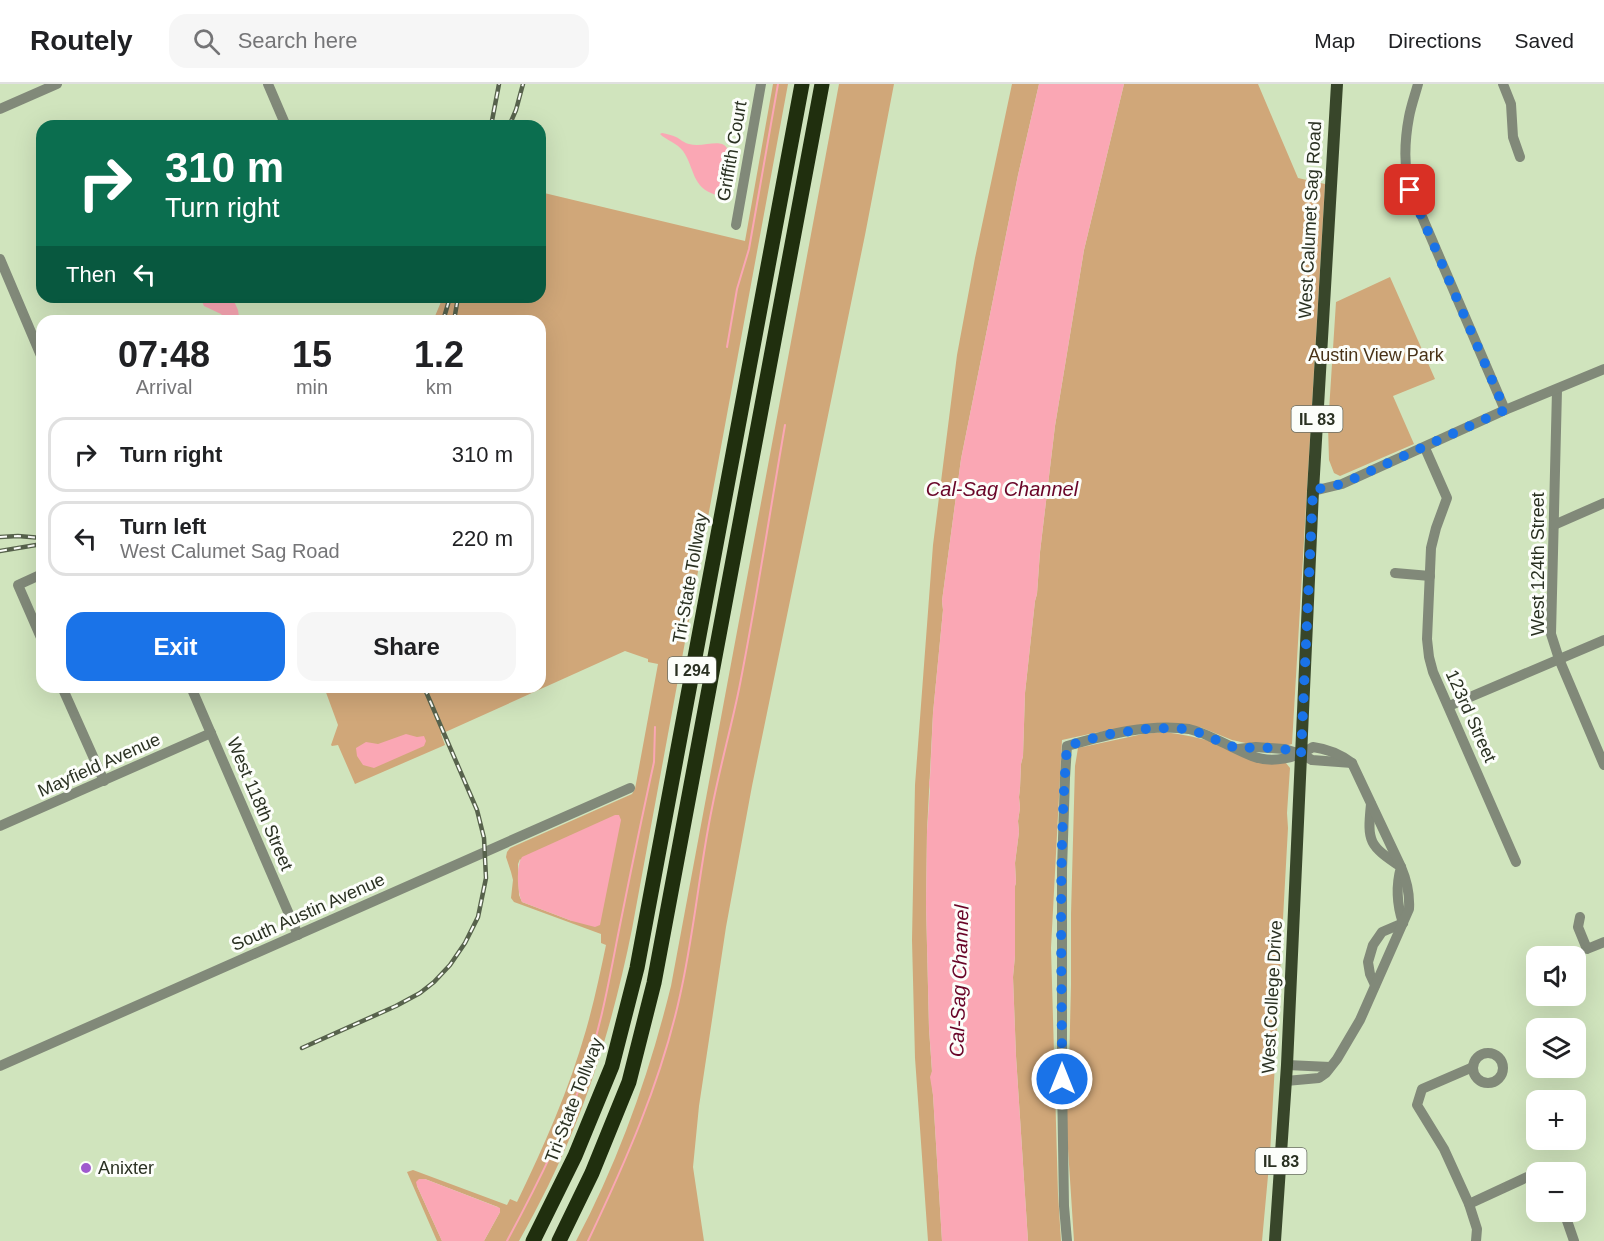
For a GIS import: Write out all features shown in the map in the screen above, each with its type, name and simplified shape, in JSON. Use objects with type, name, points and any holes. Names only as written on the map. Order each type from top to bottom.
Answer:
[{"type":"highway","name":"Tri-State Tollway","points":[[534,1241],[575,1156],[612,1066],[637,969],[802,84]]},
{"type":"highway","name":"I 294","points":[[559,1241],[592,1173],[629,1082],[654,983],[822,84]]},
{"type":"main road","name":"West Calumet Sag Road","points":[[1301,754],[1313,490],[1337,84]]},
{"type":"main road","name":"West College Drive","points":[[1275,1241],[1287,1065],[1301,754]]},
{"type":"street","points":[[0,109],[57,84]]},
{"type":"street","points":[[268,84],[283,120]]},
{"type":"street","name":"Griffith Court","points":[[736,225],[761,84]]},
{"type":"street","points":[[1418,84],[1409,114],[1407,133],[1405,166],[1408,184],[1505,410]]},
{"type":"street","points":[[1503,84],[1511,104],[1513,137],[1520,157]]},
{"type":"street","points":[[0,259],[36,344]]},
{"type":"street","points":[[1313,490],[1342,484],[1505,410],[1604,369]]},
{"type":"street","name":"West 124th Street","points":[[1557,390],[1551,634],[1559,659],[1604,765]]},
{"type":"street","name":"123rd Street","points":[[1425,448],[1447,498],[1431,548],[1427,639],[1429,657],[1433,672],[1516,862]]},
{"type":"street","points":[[1554,525],[1604,504]]},
{"type":"street","points":[[1395,573],[1430,576]]},
{"type":"street","points":[[36,577],[18,585],[36,626]]},
{"type":"street","points":[[1449,706],[1604,640]]},
{"type":"street","points":[[65,693],[104,781]]},
{"type":"street","name":"West 118th Street","points":[[194,693],[298,934]]},
{"type":"street","points":[[1067,1241],[1064,1206],[1062,1079],[1062,869],[1067,746],[1104,735],[1152,728],[1190,729],[1238,749],[1256,747],[1284,749],[1312,760],[1352,763],[1401,867],[1398,877],[1398,898],[1403,923],[1360,1020],[1337,1059],[1319,1078],[1286,1081]]},
{"type":"street","name":"Mayfield Avenue","points":[[0,826],[211,734]]},
{"type":"street","name":"South Austin Avenue","points":[[0,1066],[630,788]]},
{"type":"street","points":[[1371,802],[1369,827],[1372,844],[1401,867]]},
{"type":"street","points":[[1580,917],[1578,927],[1587,949],[1604,942]]},
{"type":"street","points":[[1376,985],[1370,975],[1368,962],[1373,945],[1382,932],[1403,923]]},
{"type":"street","points":[[1287,1065],[1330,1067]]},
{"type":"street","points":[[1473,1066],[1422,1089],[1417,1105],[1444,1149],[1469,1204],[1477,1229],[1476,1241]]},
{"type":"street","points":[[1469,1204],[1526,1179]]},
{"type":"street","points":[[1567,1222],[1574,1241]]},
{"type":"green space","points":[[773,84],[788,84],[632,929],[613,1012],[589,1090],[574,1128],[540,1203],[519,1241],[484,1241],[500,1212],[498,1207],[425,1179],[417,1186],[442,1241],[437,1241],[407,1172],[413,1170],[507,1205],[510,1199],[517,1202],[572,1074],[589,1019],[606,945],[601,943],[601,934],[514,902],[511,898],[513,880],[506,857],[507,852],[510,848],[632,794],[635,789],[658,664],[648,662],[648,659],[625,651],[546,687],[546,315],[436,315],[440,303],[546,303],[546,193],[745,241]],"holes":[[[520,859],[572,921],[522,902],[519,895],[518,864]]]},
{"type":"green space","points":[[839,84],[894,84],[752,786],[726,927],[699,1106],[693,1167],[704,1241],[576,1241],[606,1180],[643,1084],[671,986]]},
{"type":"green space","points":[[1012,84],[1039,84],[1018,175],[961,459],[942,601],[933,713],[926,904],[931,1077],[942,1241],[928,1241],[915,1058],[912,940],[915,785],[933,545],[957,355]]},
{"type":"green space","points":[[1124,84],[1258,84],[1298,178],[1325,184],[1292,744],[1285,746],[1250,744],[1232,740],[1200,727],[1144,725],[1062,740],[1051,948],[1061,1241],[1028,1241],[1013,977],[1015,863],[1019,832],[1025,693],[1055,426],[1084,250]]},
{"type":"green space","name":"Austin View Park","points":[[1390,277],[1435,379],[1393,396],[1414,444],[1340,476],[1334,473],[1329,460],[1328,426],[1336,302]]},
{"type":"green space","points":[[326,693],[532,693],[441,734],[445,745],[355,784],[338,745],[331,745],[338,725]]},
{"type":"green space","points":[[1164,732],[1226,745],[1286,763],[1290,768],[1270,1154],[1262,1241],[1074,1241],[1066,1118],[1075,766],[1078,748],[1143,734]]},
{"type":"water","name":"Cal-Sag Channel","points":[[1039,84],[1124,84],[1084,250],[1055,426],[1025,693],[1019,832],[1015,863],[1013,977],[1028,1241],[942,1241],[930,1077],[932,1071],[926,904],[929,783],[942,601],[961,459],[1018,175]]},
{"type":"water","points":[[660,134],[689,144],[717,143],[727,148],[729,169],[722,193],[716,195],[702,187],[683,151]]},
{"type":"water","points":[[203,303],[235,303],[239,315],[222,315],[204,306]]},
{"type":"water","points":[[406,734],[424,736],[426,741],[424,746],[374,768],[363,765],[357,756],[356,748],[366,742],[378,744]]},
{"type":"water","points":[[619,815],[621,820],[600,925],[595,927],[572,921],[522,902],[518,879],[522,857]]},
{"type":"water","points":[[419,1179],[425,1179],[500,1208],[484,1241],[442,1241],[417,1186],[416,1182]]},
{"type":"waterway","points":[[727,347],[737,289],[749,249],[778,84]]},
{"type":"waterway","points":[[588,1241],[652,1093],[679,1000],[712,808],[737,699],[758,587],[785,425]]},
{"type":"waterway","points":[[507,1241],[557,1142],[588,1064],[606,993],[654,762],[655,727]]},
{"type":"railway","points":[[492,120],[499,84]]},
{"type":"railway","points":[[512,120],[523,84]]},
{"type":"railway","points":[[445,315],[448,303]]},
{"type":"railway","points":[[455,315],[457,303]]},
{"type":"railway","points":[[0,537],[36,538]]},
{"type":"railway","points":[[0,551],[36,545]]},
{"type":"railway","points":[[302,1048],[420,993],[450,965],[465,943],[478,917],[486,878],[484,838],[477,810],[427,693]]},
{"type":"place","name":"Anixter","points":[[86,1168]]},
{"type":"route","points":[[1062,1079],[1062,869],[1067,746],[1104,735],[1152,728],[1190,729],[1238,749],[1256,747],[1284,749],[1301,754],[1313,490],[1342,484],[1505,410],[1410,190]]}]
